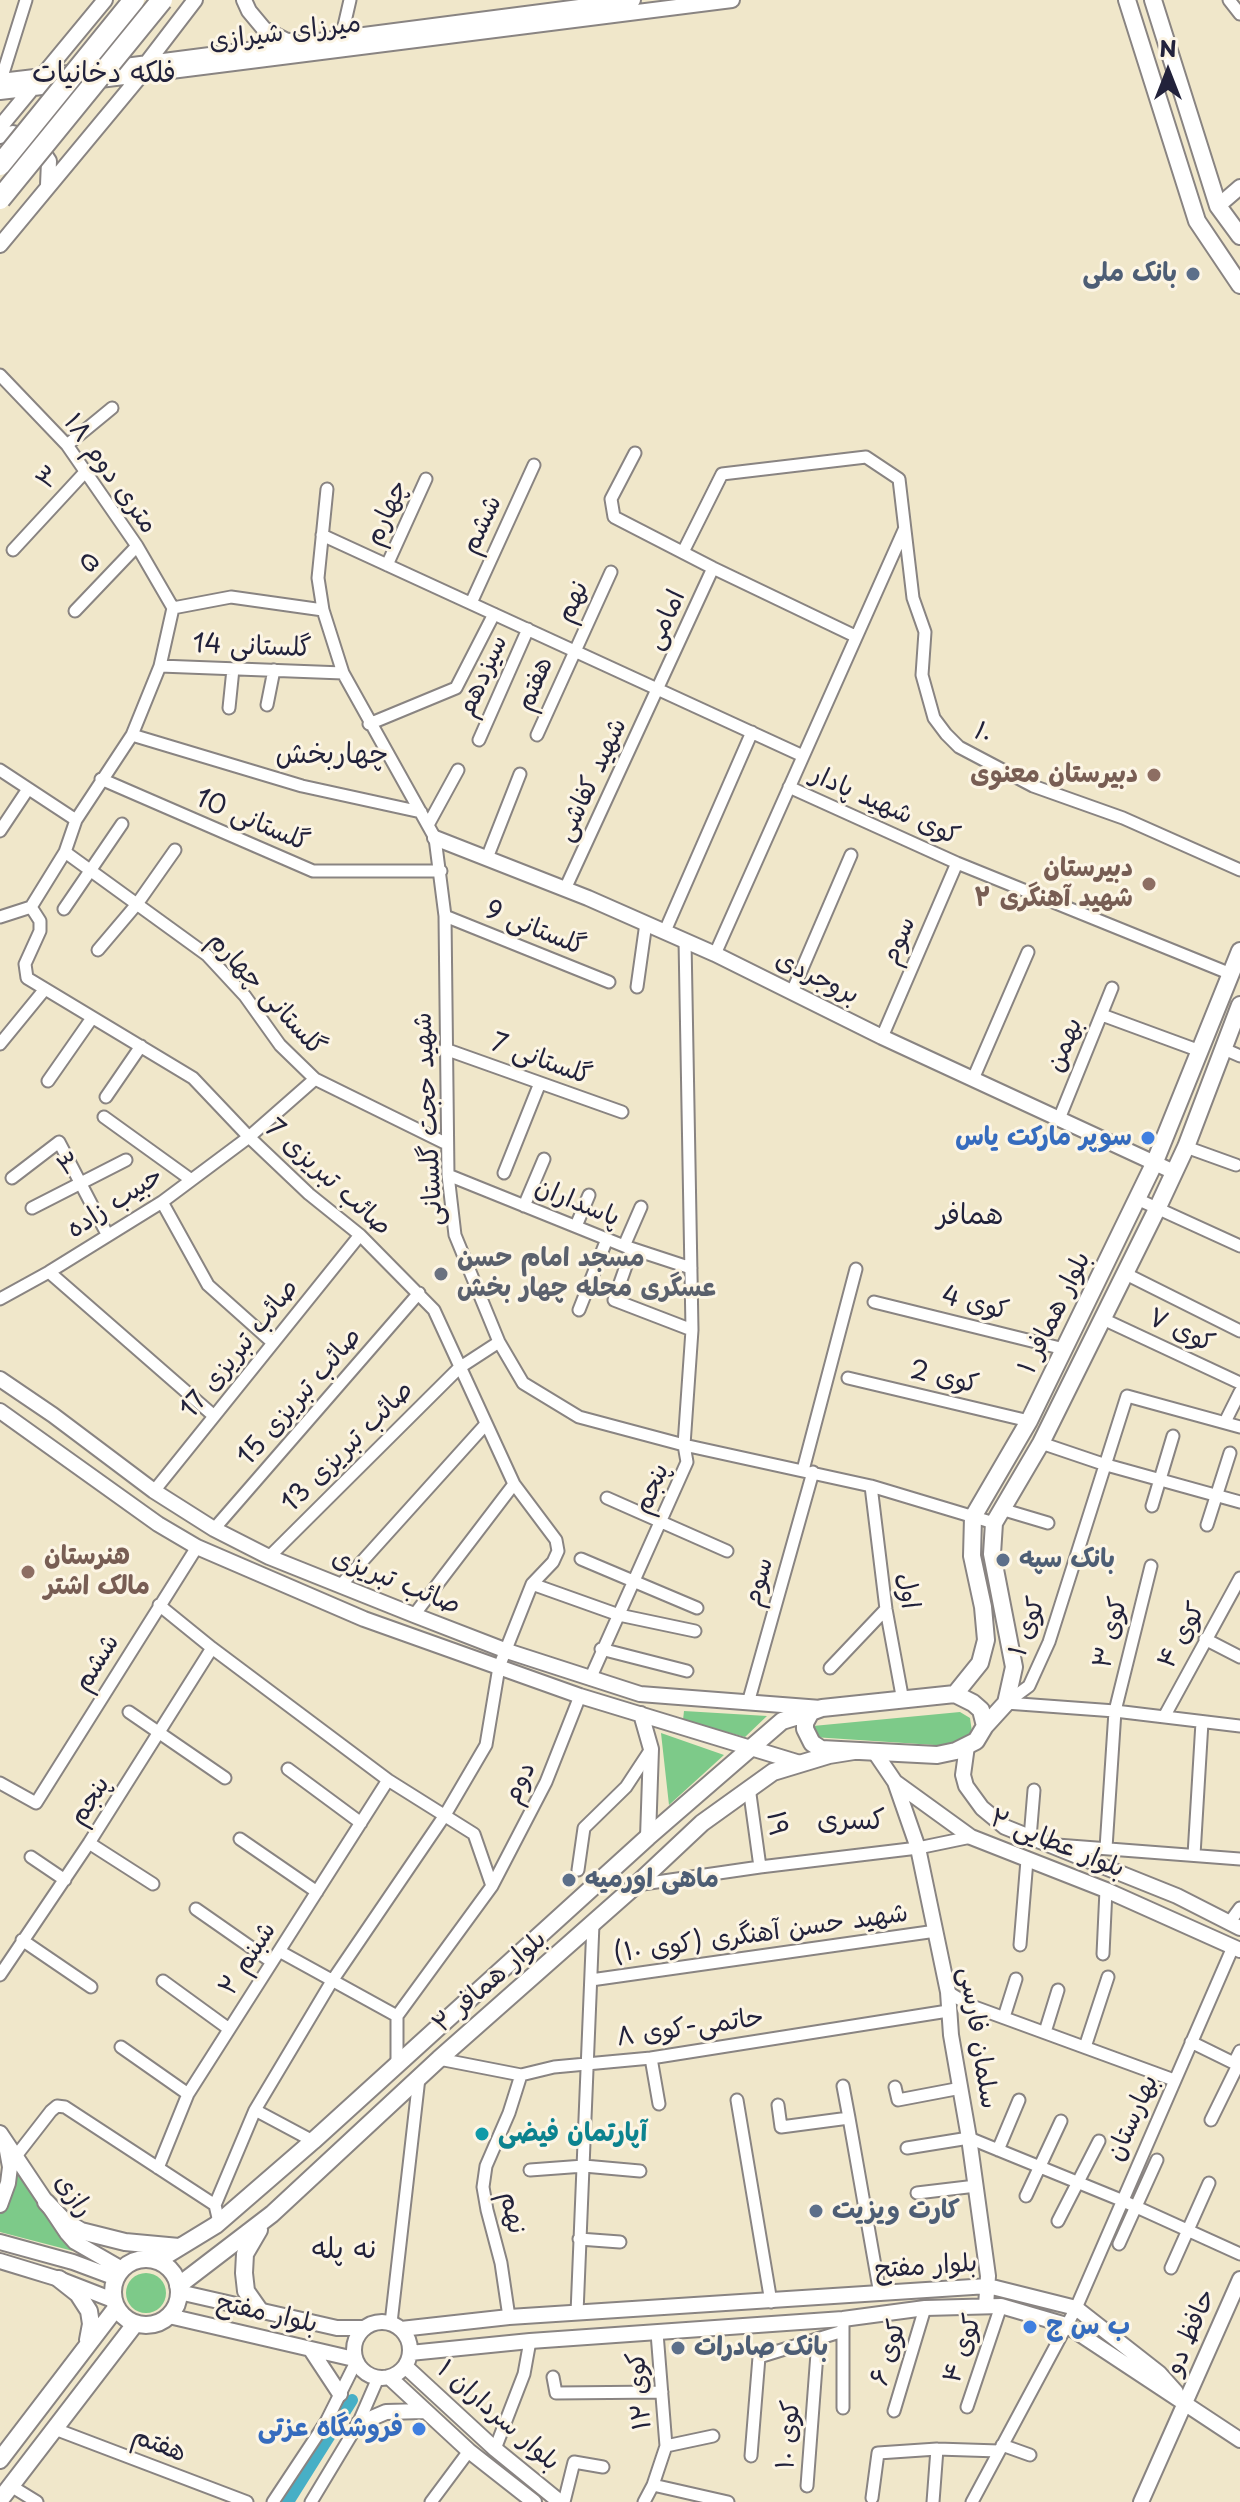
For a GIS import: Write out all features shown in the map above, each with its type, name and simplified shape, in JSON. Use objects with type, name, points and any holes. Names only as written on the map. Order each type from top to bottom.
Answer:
[{"type":"highway","points":[[0,165],[134,0]]},
{"type":"highway","points":[[0,199],[162,0]]},
{"type":"main road","points":[[1127,0],[1197,221],[1240,285]]},
{"type":"main road","points":[[1153,0],[1218,206],[1240,236]]},
{"type":"main road","points":[[1159,107],[1185,97]]},
{"type":"main road","name":"بلوار همافر ۱","points":[[955,1694],[980,1663],[986,1640],[983,1607],[972,1556],[973,1517],[1029,1421],[1154,1164],[1240,951]]},
{"type":"main road","name":"بلوار همافر ۱","points":[[998,1516],[1041,1443],[1232,1053],[1240,1005]]},
{"type":"main road","points":[[816,1710],[805,1723],[805,1729],[812,1743],[821,1749],[937,1755],[967,1746],[982,1734],[985,1726],[1006,1703],[1014,1667],[992,1554],[998,1516]]},
{"type":"main road","points":[[955,1694],[981,1710],[985,1726]]},
{"type":"main road","name":"بلوار همافر ۲","points":[[157,2261],[313,2141],[648,1837],[782,1721],[816,1710],[955,1694]]},
{"type":"main road","name":"بلوار همافر ۲","points":[[178,2289],[272,2214],[702,1823],[773,1772],[854,1751]]},
{"type":"main road","points":[[46,2202],[64,2221],[81,2231],[125,2242],[179,2247]]},
{"type":"main road","points":[[260,2311],[246,2291],[245,2254],[272,2214]]},
{"type":"main road","points":[[0,2460],[115,2304],[119,2274],[139,2260],[157,2261],[172,2272],[178,2289],[175,2309],[153,2325],[135,2324],[127,2320],[115,2304]]},
{"type":"main road","points":[[64,2281],[78,2294],[89,2311],[91,2324],[88,2343]]},
{"type":"main road","points":[[0,2500],[135,2324]]},
{"type":"street","points":[[0,84],[26,0]]},
{"type":"street","points":[[0,127],[105,0]]},
{"type":"street","points":[[0,245],[144,70],[195,0]]},
{"type":"street","points":[[244,0],[264,29],[285,40],[308,44]]},
{"type":"street","points":[[341,39],[350,0]]},
{"type":"street","name":"میرزای شیرازی","points":[[144,70],[341,39],[633,0]]},
{"type":"street","name":"میرزای شیرازی","points":[[0,84],[144,70],[732,0]]},
{"type":"street","points":[[1229,0],[1240,14]]},
{"type":"street","points":[[0,136],[13,133],[36,141],[49,161],[48,185]]},
{"type":"street","points":[[1218,206],[1240,187]]},
{"type":"street","name":"۱۸ متری دوم","points":[[0,375],[67,445],[137,546],[173,608]]},
{"type":"street","points":[[67,445],[112,408]]},
{"type":"street","points":[[635,453],[611,499],[614,517],[855,636]]},
{"type":"street","name":"۱۰","points":[[683,552],[722,474],[866,457],[899,479],[913,598],[925,632],[922,675],[934,718],[946,734],[959,747],[1033,786],[1123,818],[1240,870]]},
{"type":"street","name":"ششم","points":[[471,603],[534,465]]},
{"type":"street","name":"۳","points":[[13,550],[86,471]]},
{"type":"street","name":"چهارم","points":[[387,565],[426,479]]},
{"type":"street","name":"شهید حجت گلستانی","points":[[327,489],[318,578],[323,610],[343,673],[432,832],[441,871],[445,916],[448,1175],[455,1235],[499,1342],[523,1383],[579,1417],[684,1445],[871,1486],[973,1517],[998,1516]]},
{"type":"street","points":[[715,954],[905,529]]},
{"type":"street","points":[[322,535],[803,756]]},
{"type":"street","name":"۵","points":[[75,611],[137,546]]},
{"type":"street","name":"امامی","points":[[659,689],[713,568]]},
{"type":"street","name":"نهم","points":[[574,650],[611,572]]},
{"type":"street","points":[[0,917],[31,907],[65,852],[76,820],[132,735],[160,666],[173,608],[231,597],[323,610]]},
{"type":"street","points":[[369,724],[456,688],[494,614]]},
{"type":"street","name":"سیزدهم","points":[[479,740],[528,629]]},
{"type":"street","name":"هفتم","points":[[537,735],[574,650]]},
{"type":"street","name":"گلستانی 14","points":[[160,666],[343,673]]},
{"type":"street","points":[[229,708],[233,669]]},
{"type":"street","points":[[267,705],[274,670]]},
{"type":"street","name":"شهید کفاشی","points":[[565,889],[659,689]]},
{"type":"street","points":[[665,931],[752,732]]},
{"type":"street","points":[[132,735],[302,786],[421,812]]},
{"type":"street","points":[[0,770],[76,820]]},
{"type":"street","points":[[432,832],[458,770]]},
{"type":"street","points":[[487,858],[520,774]]},
{"type":"street","name":"گلستانی 10","points":[[101,779],[313,871],[441,871]]},
{"type":"street","name":"کوی شهید پادار","points":[[789,787],[957,863],[1231,974]]},
{"type":"street","points":[[0,831],[28,789]]},
{"type":"street","points":[[64,909],[122,824]]},
{"type":"street","name":"بروجردی","points":[[432,832],[685,940],[882,1037],[1174,1172]]},
{"type":"street","points":[[98,950],[137,904],[175,850]]},
{"type":"street","name":"گلستانی چهارم","points":[[65,852],[207,955],[245,996],[280,1045],[315,1079],[447,1144]]},
{"type":"street","points":[[792,992],[851,855]]},
{"type":"street","name":"سوم","points":[[882,1037],[957,863]]},
{"type":"street","name":"صائب تبریزی 7","points":[[31,907],[40,921],[40,931],[25,964],[27,978],[193,1078],[249,1137],[309,1194],[360,1235],[434,1310],[514,1484],[556,1540],[558,1551],[553,1562],[532,1584],[499,1667]]},
{"type":"street","name":"گلستانی 9","points":[[445,916],[609,982]]},
{"type":"street","points":[[637,987],[646,923]]},
{"type":"street","name":"پنجم","points":[[590,1679],[687,1462],[684,1445],[692,1330],[685,940]]},
{"type":"street","points":[[973,1079],[1028,952]]},
{"type":"street","name":"بهمن","points":[[1059,1119],[1112,988]]},
{"type":"street","points":[[0,1044],[45,989]]},
{"type":"street","points":[[1102,1015],[1200,1051]]},
{"type":"street","points":[[48,1081],[92,1018]]},
{"type":"street","points":[[106,1097],[141,1046]]},
{"type":"street","name":"گلستانی 7","points":[[445,1049],[622,1112]]},
{"type":"street","name":"حبیب زاده","points":[[0,1299],[162,1202],[249,1137],[315,1079]]},
{"type":"street","points":[[504,1173],[540,1083]]},
{"type":"street","points":[[104,1117],[190,1179]]},
{"type":"street","points":[[12,1178],[59,1142],[107,1234]]},
{"type":"street","points":[[1186,1147],[1236,1165]]},
{"type":"street","points":[[524,1206],[544,1159]]},
{"type":"street","name":"۳","points":[[32,1208],[126,1160]]},
{"type":"street","name":"پاسداران","points":[[448,1175],[607,1239],[691,1268]]},
{"type":"street","points":[[576,1226],[589,1195]]},
{"type":"street","points":[[1137,1199],[1240,1246]]},
{"type":"street","points":[[162,1202],[208,1285],[273,1343]]},
{"type":"street","points":[[641,1207],[614,1300],[692,1330]]},
{"type":"street","name":"صائب تبریزی 17","points":[[154,1491],[360,1235]]},
{"type":"street","points":[[579,1310],[607,1239]]},
{"type":"street","name":"سوم","points":[[748,1703],[856,1269]]},
{"type":"street","points":[[49,1272],[214,1416]]},
{"type":"street","points":[[1126,1274],[1240,1331]]},
{"type":"street","name":"صائب تبریزی 15","points":[[214,1529],[419,1293]]},
{"type":"street","name":"کوی 4","points":[[874,1302],[1064,1349]]},
{"type":"street","name":"کوی ۷","points":[[1103,1319],[1240,1383]]},
{"type":"street","points":[[459,1368],[499,1342]]},
{"type":"street","name":"صائب تبریزی 13","points":[[269,1557],[459,1368]]},
{"type":"street","name":"کوی 2","points":[[848,1378],[1029,1421]]},
{"type":"street","name":"صائب تبریزی","points":[[0,1379],[154,1491],[214,1529],[269,1557],[340,1586],[507,1651],[640,1694],[816,1710]]},
{"type":"street","points":[[1240,1392],[1225,1422],[1240,1427]]},
{"type":"street","name":"کوی ۱","points":[[1006,1703],[1029,1686],[1049,1642],[1127,1396],[1225,1422]]},
{"type":"street","name":"صائب تبریزی","points":[[0,1411],[158,1524],[197,1547],[364,1619],[580,1696],[800,1763]]},
{"type":"street","points":[[340,1586],[486,1424]]},
{"type":"street","points":[[1152,1506],[1173,1436]]},
{"type":"street","points":[[1041,1443],[1103,1464],[1240,1502]]},
{"type":"street","points":[[1207,1525],[1230,1453]]},
{"type":"street","points":[[414,1615],[514,1484]]},
{"type":"street","name":"اول","points":[[871,1486],[886,1609],[903,1701]]},
{"type":"street","points":[[607,1498],[727,1551]]},
{"type":"street","points":[[998,1516],[1048,1523]]},
{"type":"street","name":"ششم","points":[[0,1783],[36,1803],[197,1547]]},
{"type":"street","points":[[581,1559],[697,1608]]},
{"type":"street","name":"کوی ۳","points":[[1115,1711],[1151,1566]]},
{"type":"street","name":"کوی ۴","points":[[1164,1717],[1240,1578]]},
{"type":"street","points":[[532,1584],[619,1615],[695,1631]]},
{"type":"street","points":[[159,1605],[388,1780],[474,1834],[492,1886]]},
{"type":"street","points":[[830,1668],[886,1609]]},
{"type":"street","points":[[1205,1639],[1240,1657]]},
{"type":"street","name":"پنجم","points":[[0,1975],[89,1843],[212,1648]]},
{"type":"street","points":[[601,1649],[687,1671]]},
{"type":"street","points":[[16,2156],[51,2111],[57,2106],[65,2107],[158,2168],[217,2214],[255,2110],[332,1981],[445,1815],[486,1745],[499,1667]]},
{"type":"street","name":"دوم","points":[[397,2016],[492,1886],[546,1782],[580,1696]]},
{"type":"street","points":[[648,1837],[651,1749],[645,1715],[659,1708],[657,1696]]},
{"type":"street","points":[[1006,1703],[1115,1711],[1240,1726]]},
{"type":"street","points":[[1106,1848],[1115,1711]]},
{"type":"street","points":[[129,1712],[225,1778]]},
{"type":"street","points":[[1194,1855],[1202,1722]]},
{"type":"street","name":"بلوار عطایی ۲","points":[[967,1746],[963,1775],[966,1786],[993,1818],[1030,1838],[1177,1896],[1235,1925]]},
{"type":"street","points":[[578,1870],[584,1828],[626,1787],[651,1749]]},
{"type":"street","name":"بلوار عطایی ۲","points":[[876,1754],[895,1782],[971,1837],[1167,1915],[1236,1948]]},
{"type":"street","points":[[288,1769],[361,1823]]},
{"type":"street","name":"شبنم ۲","points":[[158,2168],[188,2094],[388,1780]]},
{"type":"street","name":"سلمان فارسی","points":[[895,1782],[918,1848],[948,1992],[948,2011],[976,2186],[988,2286],[994,2306]]},
{"type":"street","name":"۱۹","points":[[749,1787],[760,1867]]},
{"type":"street","points":[[1030,1838],[1034,1790]]},
{"type":"street","points":[[636,1885],[918,1848],[971,1837]]},
{"type":"street","points":[[240,1839],[317,1892]]},
{"type":"street","points":[[89,1843],[153,1884]]},
{"type":"street","points":[[1048,1845],[1240,1859]]},
{"type":"street","points":[[31,1857],[65,1880]]},
{"type":"street","points":[[1020,1945],[1027,1860]]},
{"type":"street","points":[[1103,1954],[1106,1890]]},
{"type":"street","points":[[1167,1915],[1177,1896]]},
{"type":"street","points":[[1235,1925],[1240,1908]]},
{"type":"street","points":[[196,1909],[272,1962]]},
{"type":"street","points":[[577,2313],[593,1924]]},
{"type":"street","name":"شهید حسن آهنگری (کوی ۱۰)","points":[[591,1980],[936,1931]]},
{"type":"street","points":[[22,1940],[91,1987]]},
{"type":"street","name":"بهارستان","points":[[972,2502],[1076,2308],[1174,2080],[1236,1948]]},
{"type":"street","points":[[279,1951],[397,2016],[397,2063]]},
{"type":"street","points":[[1085,2047],[1108,1977]]},
{"type":"street","points":[[1004,2017],[1016,1979]]},
{"type":"street","points":[[163,1981],[229,2029]]},
{"type":"street","points":[[1045,2032],[1058,1990]]},
{"type":"street","points":[[948,1992],[969,2005],[1174,2080]]},
{"type":"street","name":"حاتمی-کوی ۸","points":[[439,2059],[521,2075],[554,2067],[651,2058],[948,2011]]},
{"type":"street","points":[[1191,2042],[1237,2065]]},
{"type":"street","points":[[121,2047],[188,2094]]},
{"type":"street","points":[[1211,2120],[1237,2065],[1240,2051]]},
{"type":"street","points":[[651,2058],[659,2104]]},
{"type":"street","name":"نهم","points":[[509,2317],[501,2263],[483,2187],[486,2166],[509,2113],[521,2075]]},
{"type":"street","points":[[396,2326],[419,2078]]},
{"type":"street","points":[[843,2086],[880,2294]]},
{"type":"street","points":[[895,2087],[898,2100],[961,2088]]},
{"type":"street","points":[[737,2100],[771,2302]]},
{"type":"street","points":[[998,2150],[1019,2100]]},
{"type":"street","points":[[778,2105],[781,2127],[849,2118]]},
{"type":"street","points":[[255,2110],[313,2141]]},
{"type":"street","points":[[1026,2196],[1061,2121]]},
{"type":"street","points":[[0,2205],[10,2167],[2,2135]]},
{"type":"street","name":"رازی","points":[[2,2135],[75,2242],[119,2274]]},
{"type":"street","points":[[907,2148],[969,2138],[1121,2200],[1240,2254]]},
{"type":"street","points":[[1058,2221],[1099,2141]]},
{"type":"street","points":[[1119,2244],[1157,2160]]},
{"type":"street","points":[[530,2170],[584,2166],[640,2171]]},
{"type":"street","points":[[1171,2268],[1209,2183]]},
{"type":"street","points":[[917,2193],[976,2186]]},
{"type":"street","points":[[579,2239],[620,2242]]},
{"type":"street","points":[[0,2242],[119,2274]]},
{"type":"street","points":[[0,2261],[64,2281],[115,2304]]},
{"type":"street","points":[[64,2281],[77,2274],[73,2262]]},
{"type":"street","name":"حافظ دو","points":[[1141,2502],[1240,2279]]},
{"type":"street","name":"بلوار مفتح","points":[[396,2326],[988,2286],[1076,2308],[1159,2373],[1186,2404]]},
{"type":"street","name":"بلوار مفتح","points":[[178,2289],[337,2328],[363,2328]]},
{"type":"street","name":"کوی ۴","points":[[967,2407],[994,2306]]},
{"type":"street","name":"بلوار مفتح","points":[[407,2360],[530,2341],[843,2325],[925,2308],[994,2306],[1066,2325],[1186,2404]]},
{"type":"street","name":"کوی ۶","points":[[894,2411],[925,2308]]},
{"type":"street","name":"بلوار مفتح","points":[[169,2316],[355,2360]]},
{"type":"street","points":[[311,2502],[383,2378],[407,2360],[408,2340],[396,2326],[371,2323],[363,2328],[353,2345],[355,2360],[363,2372],[383,2378]]},
{"type":"street","points":[[751,2456],[759,2357],[818,2340],[843,2325]]},
{"type":"street","points":[[843,2325],[843,2408]]},
{"type":"street","name":"کوی ۱۲","points":[[657,2333],[666,2446],[713,2436]]},
{"type":"street","name":"کوی ۱۰","points":[[807,2486],[818,2340]]},
{"type":"street","points":[[495,2449],[524,2374],[530,2341]]},
{"type":"street","points":[[311,2350],[340,2394]]},
{"type":"street","points":[[273,2502],[326,2422],[355,2360]]},
{"type":"street","name":"بلوار سرداران ۱","points":[[407,2360],[495,2449],[562,2502]]},
{"type":"street","points":[[553,2377],[556,2393],[662,2392]]},
{"type":"street","name":"بلوار سرداران ۱","points":[[383,2378],[534,2502]]},
{"type":"street","points":[[1186,2404],[1240,2440]]},
{"type":"street","points":[[358,2424],[386,2412],[424,2411]]},
{"type":"street","name":"هفتم","points":[[55,2429],[247,2502]]},
{"type":"street","points":[[644,2502],[666,2446]]},
{"type":"street","points":[[872,2498],[878,2453],[1000,2448],[1030,2455]]},
{"type":"street","points":[[933,2502],[937,2449]]},
{"type":"street","points":[[431,2502],[469,2451]]},
{"type":"street","points":[[562,2502],[574,2462],[603,2467]]},
{"type":"street","points":[[653,2485],[728,2502]]},
{"type":"street","points":[[11,2486],[37,2502]]},
{"type":"green space","points":[[684,1711],[767,1716],[745,1737],[683,1720]]},
{"type":"green space","points":[[960,1712],[970,1718],[972,1732],[968,1738],[950,1746],[813,1737],[813,1726]]},
{"type":"green space","points":[[661,1733],[724,1755],[669,1805]]},
{"type":"green space","points":[[16,2161],[73,2251],[0,2232],[0,2214],[9,2199]]},
{"type":"green space","points":[[146,2273],[160,2279],[166,2293],[160,2307],[146,2313],[132,2307],[126,2293],[132,2279]]},
{"type":"waterway","points":[[288,2502],[352,2400]]},
{"type":"place","name":"بانک ملی","points":[[1193,274]]},
{"type":"place","name":"دبیرستان معنوی","points":[[1154,775]]},
{"type":"place","name":"دبیرستان شهید آهنگری ۲","points":[[1149,884]]},
{"type":"place","name":"سوپر مارکت یاس","points":[[1148,1138]]},
{"type":"place","name":"مسجد امام حسن عسگری محله چهار بخش","points":[[441,1274]]},
{"type":"place","name":"بانک سپه","points":[[1003,1560]]},
{"type":"place","name":"هنرستان مالک اشتر","points":[[28,1572]]},
{"type":"place","name":"ماهی اورمیه","points":[[569,1880]]},
{"type":"place","name":"آپارتمان فیضی","points":[[482,2134]]},
{"type":"place","name":"کارت ویزیت","points":[[816,2211]]},
{"type":"place","name":"ب س ج","points":[[1030,2327]]},
{"type":"place","name":"بانک صادرات","points":[[678,2348]]},
{"type":"place","name":"فروشگاه عزتی","points":[[419,2429]]},
{"type":"district","name":"فلکه دخانیات","points":[[104,74]]},
{"type":"district","name":"چهاربخش","points":[[332,755]]},
{"type":"district","name":"همافر","points":[[970,1216]]},
{"type":"district","name":"کسری","points":[[851,1821]]},
{"type":"district","name":"نه پله","points":[[344,2250]]}]
